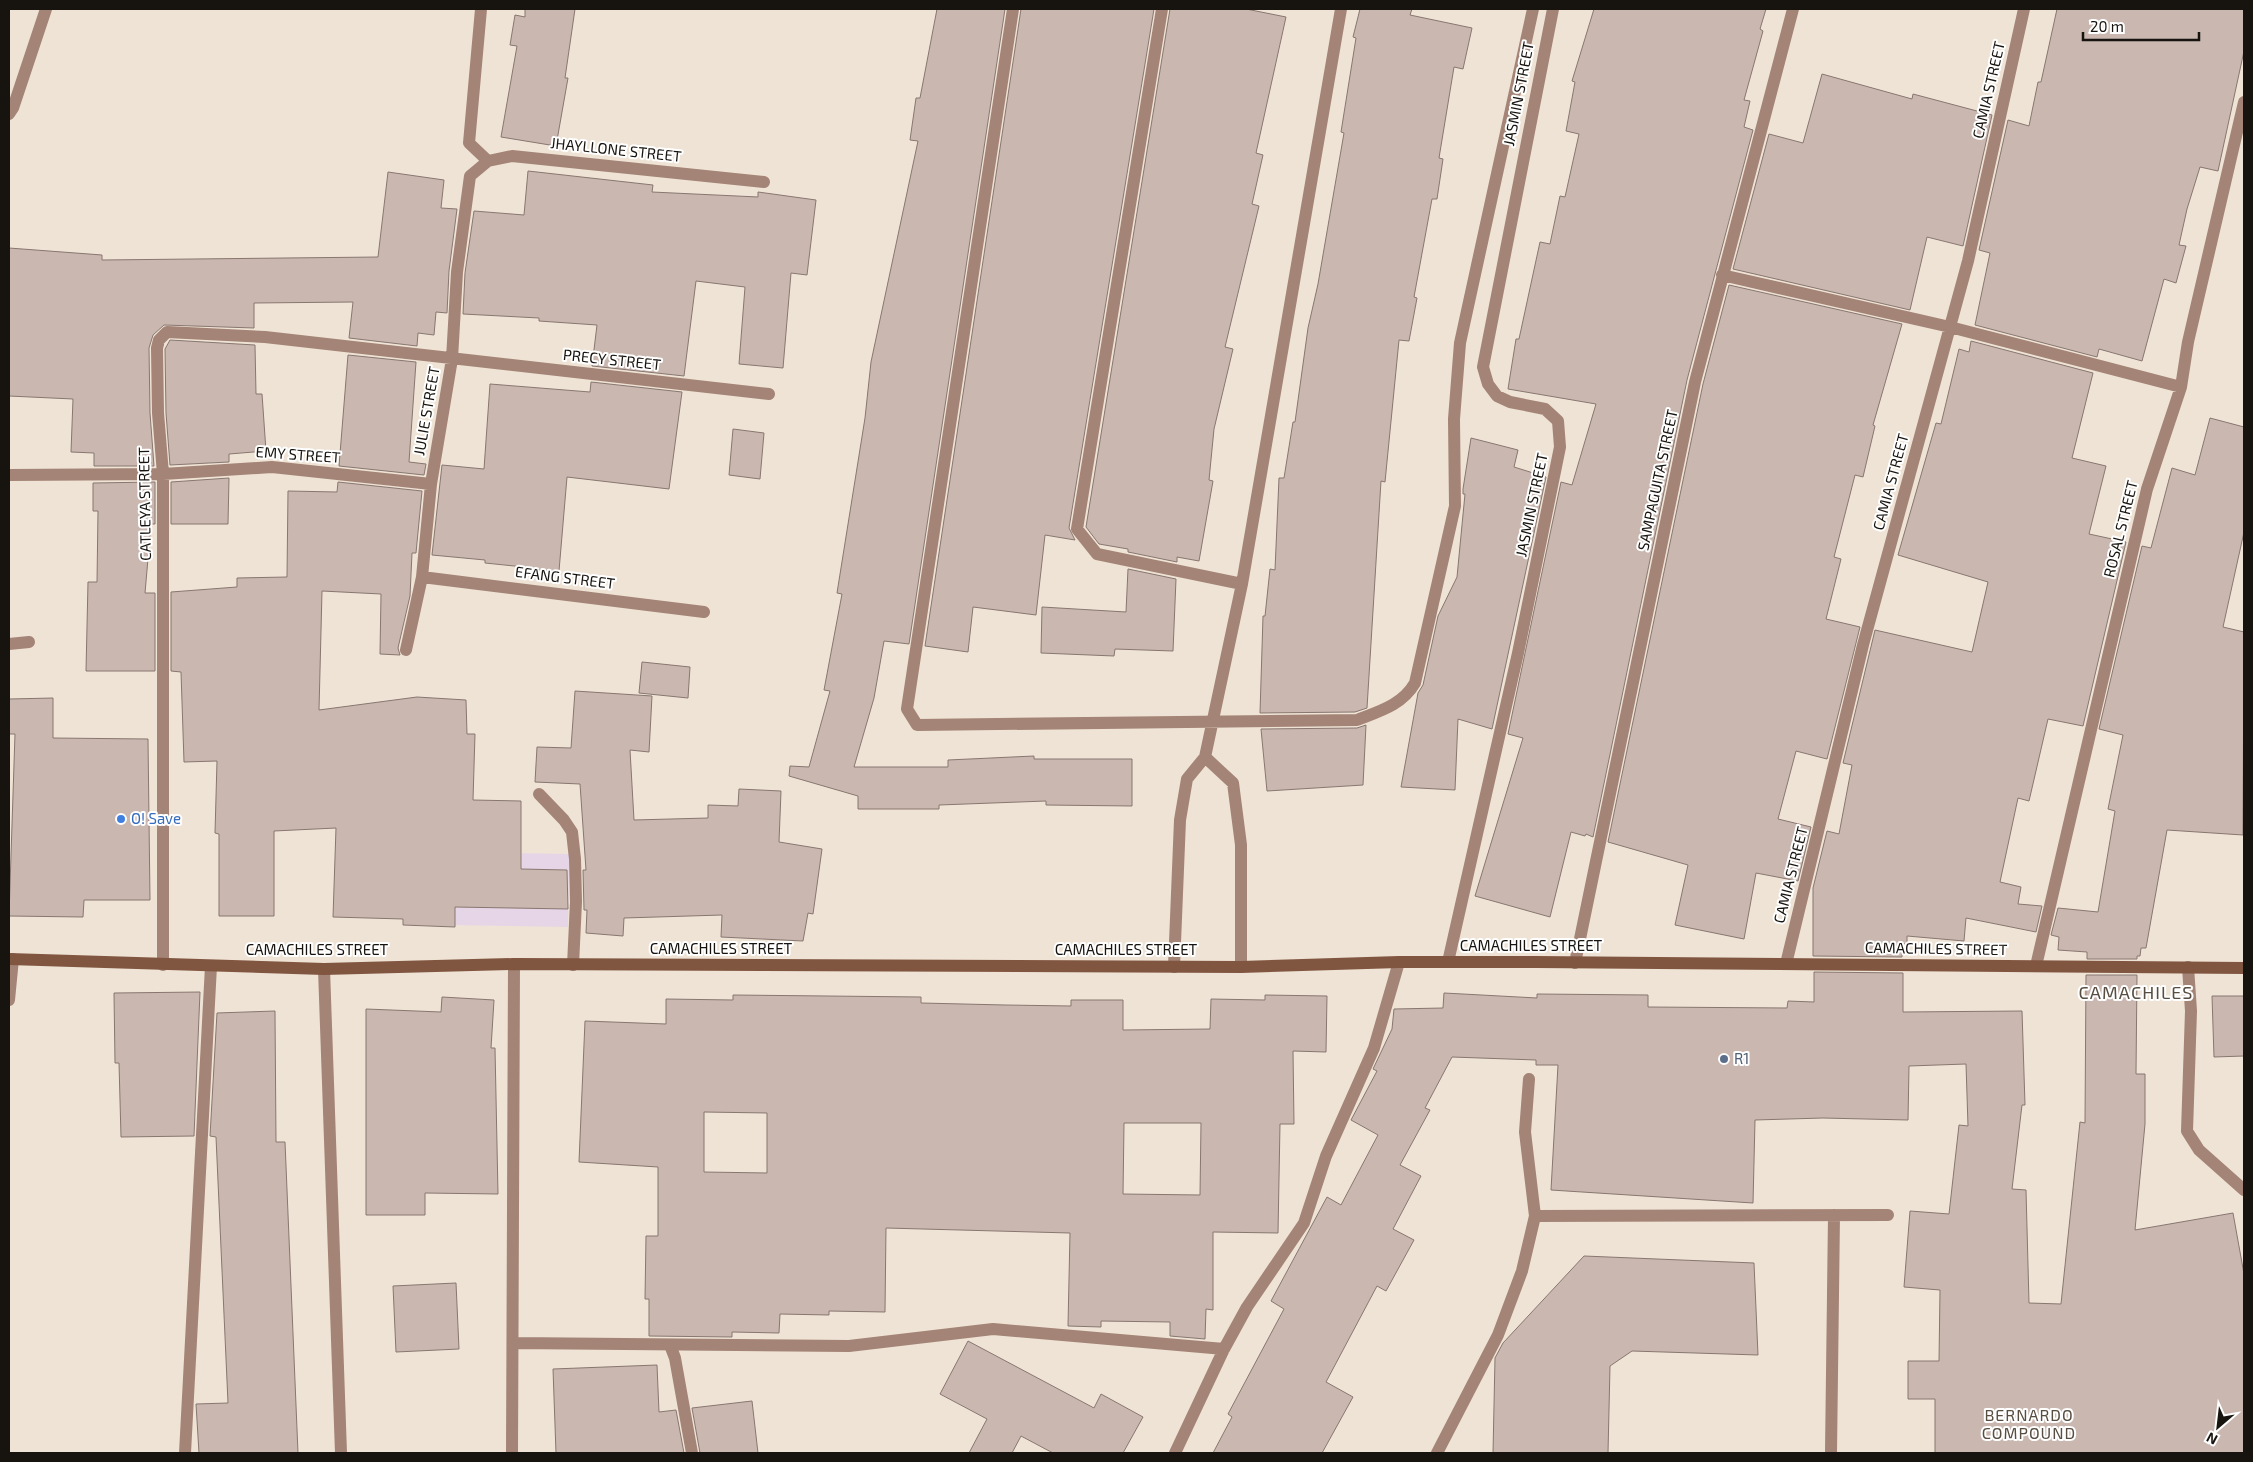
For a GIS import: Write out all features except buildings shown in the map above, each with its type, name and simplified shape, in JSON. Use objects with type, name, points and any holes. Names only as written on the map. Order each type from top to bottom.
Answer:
[{"type":"street","points":[[9,114],[13,108],[46,9]]},
{"type":"street","points":[[481,9],[469,143],[488,161]]},
{"type":"street","points":[[1014,9],[907,709],[917,725],[1357,720],[1386,709],[1410,691],[1415,683],[1455,506],[1454,419],[1460,343],[1532,9]]},
{"type":"street","points":[[1162,9],[1077,529],[1097,554],[1242,584]]},
{"type":"street","points":[[1174,967],[1180,820],[1187,779],[1205,757],[1214,723],[1242,584],[1341,9]]},
{"type":"street","name":"JASMIN STREET","points":[[1448,962],[1518,654],[1560,447],[1558,421],[1545,409],[1510,402],[1497,396],[1488,384],[1483,367],[1553,9]]},
{"type":"street","name":"SAMPAGUITA STREET","points":[[1575,963],[1695,382],[1794,9]]},
{"type":"street","name":"CAMIA STREET","points":[[1786,964],[1863,645],[1968,261],[2024,9]]},
{"type":"street","name":"ROSAL STREET","points":[[2036,966],[2147,489],[2181,387],[2188,342],[2244,102]]},
{"type":"street","name":"JHAYLLONE STREET","points":[[470,176],[488,161],[512,156],[764,182]]},
{"type":"street","name":"JULIE STREET","points":[[406,650],[422,577],[431,484],[452,359],[457,272],[470,176]]},
{"type":"street","points":[[1722,275],[1950,327],[2181,387]]},
{"type":"street","name":"CATLEYA STREET","points":[[163,965],[163,474],[158,413],[157,348],[160,340],[167,332],[265,337],[452,359]]},
{"type":"street","name":"PRECY STREET","points":[[452,359],[769,394]]},
{"type":"street","name":"EMY STREET","points":[[9,475],[163,474],[272,467],[431,484]]},
{"type":"street","name":"EFANG STREET","points":[[422,577],[704,612]]},
{"type":"street","points":[[9,644],[29,642]]},
{"type":"street","points":[[1205,757],[1233,783],[1240,845],[1241,967]]},
{"type":"street","points":[[539,794],[564,820],[572,832],[576,902],[573,965]]},
{"type":"street","points":[[9,1000],[11,959]]},
{"type":"street","name":"CAMACHILES STREET","points":[[11,959],[324,969],[514,964],[1241,967],[1399,962],[2244,968]]},
{"type":"street","points":[[1175,1453],[1224,1349],[1247,1307],[1304,1223],[1326,1156],[1374,1048],[1399,962]]},
{"type":"street","points":[[512,1453],[514,964]]},
{"type":"street","points":[[185,1453],[211,966]]},
{"type":"street","points":[[2188,967],[2191,1010],[2188,1131],[2199,1150],[2244,1190]]},
{"type":"street","points":[[324,969],[341,1453]]},
{"type":"street","points":[[1437,1453],[1498,1335],[1522,1271],[1535,1216],[1525,1132],[1529,1079]]},
{"type":"street","points":[[1831,1453],[1834,1215]]},
{"type":"street","points":[[1535,1216],[1888,1215]]},
{"type":"street","points":[[513,1343],[849,1346],[993,1329],[1224,1349]]},
{"type":"street","points":[[670,1345],[675,1358],[692,1453]]},
{"type":"shaded area","points":[[455,852],[569,854],[568,927],[453,925]]},
{"type":"place","name":"O! Save","points":[[121,819]]},
{"type":"place","name":"R1","points":[[1724,1059]]},
{"type":"district","name":"CAMACHILES","points":[[2136,993]]},
{"type":"district","name":"BERNARDO COMPOUND","points":[[2029,1424]]}]
